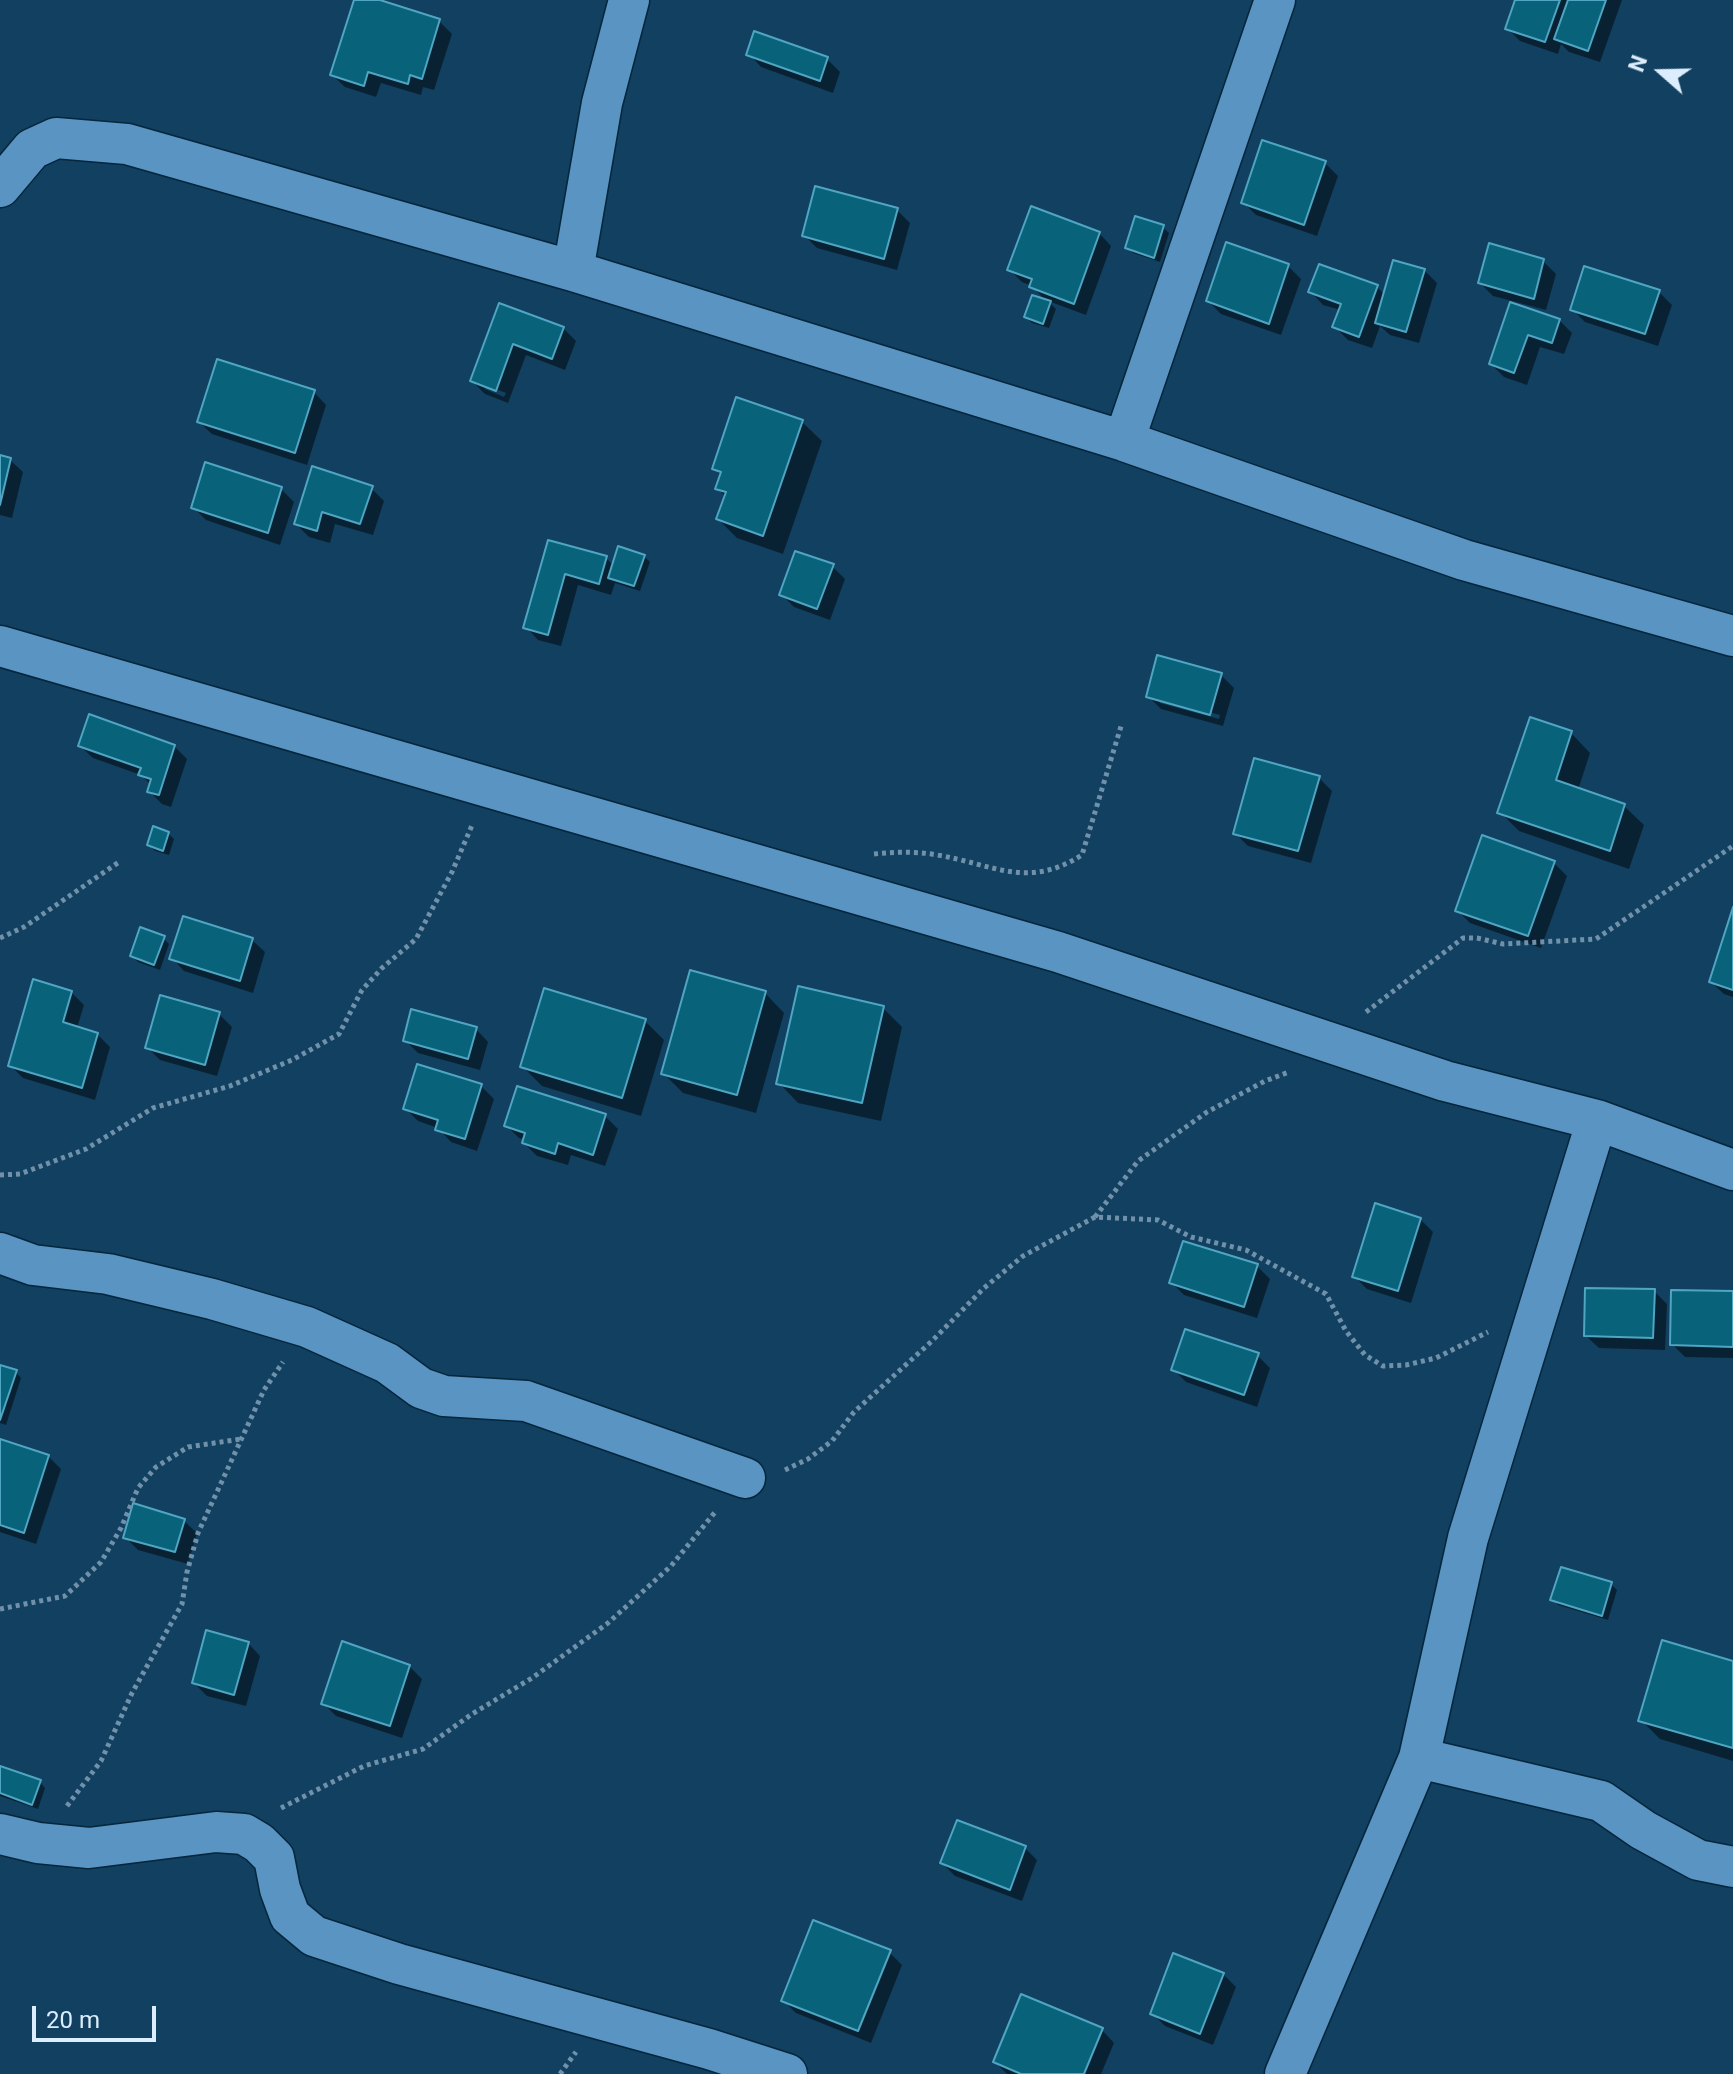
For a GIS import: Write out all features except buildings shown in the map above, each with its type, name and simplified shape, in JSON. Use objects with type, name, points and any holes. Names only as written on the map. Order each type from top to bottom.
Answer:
[{"type":"street","points":[[573,271],[602,103],[629,0]]},
{"type":"street","points":[[1124,441],[1275,0]]},
{"type":"street","points":[[0,187],[32,149],[56,138],[127,144],[573,271],[1124,441],[1464,560],[1733,636]]},
{"type":"street","points":[[0,646],[1058,952],[1445,1081],[1597,1120],[1733,1170]]},
{"type":"street","points":[[1285,2074],[1419,1758],[1468,1538],[1597,1120]]},
{"type":"street","points":[[0,1253],[33,1265],[108,1274],[212,1299],[307,1327],[356,1347],[387,1363],[421,1388],[444,1396],[526,1401],[745,1478]]},
{"type":"street","points":[[1419,1758],[1601,1801],[1643,1830],[1698,1860],[1733,1867]]},
{"type":"street","points":[[0,1834],[38,1843],[89,1848],[216,1832],[244,1834],[274,1858],[280,1889],[290,1916],[314,1936],[399,1964],[709,2049],[787,2074]]},
{"type":"path","points":[[868,854],[908,851],[993,869],[1040,874],[1063,867],[1082,855],[1122,723]]},
{"type":"path","points":[[0,1175],[20,1174],[86,1149],[153,1108],[230,1086],[292,1060],[339,1034],[362,990],[416,939],[452,872],[488,787]]},
{"type":"path","points":[[244,1834],[290,1802],[364,1766],[423,1749],[545,1669],[608,1623],[671,1566],[745,1478],[765,1479],[808,1459],[832,1441],[854,1412],[932,1341],[984,1288],[1023,1256],[1095,1217],[1138,1161],[1207,1112],[1265,1081],[1296,1070],[1463,938],[1503,944],[1596,939],[1733,846]]},
{"type":"path","points":[[0,938],[24,927],[119,862]]},
{"type":"path","points":[[1095,1217],[1158,1220],[1191,1237],[1246,1250],[1326,1294],[1346,1331],[1365,1355],[1383,1366],[1406,1365],[1436,1358],[1498,1324]]},
{"type":"path","points":[[59,1818],[101,1761],[132,1693],[182,1604],[198,1533],[264,1390],[307,1327]]},
{"type":"path","points":[[0,1609],[65,1596],[101,1562],[121,1528],[138,1488],[156,1467],[188,1447],[241,1439]]}]
